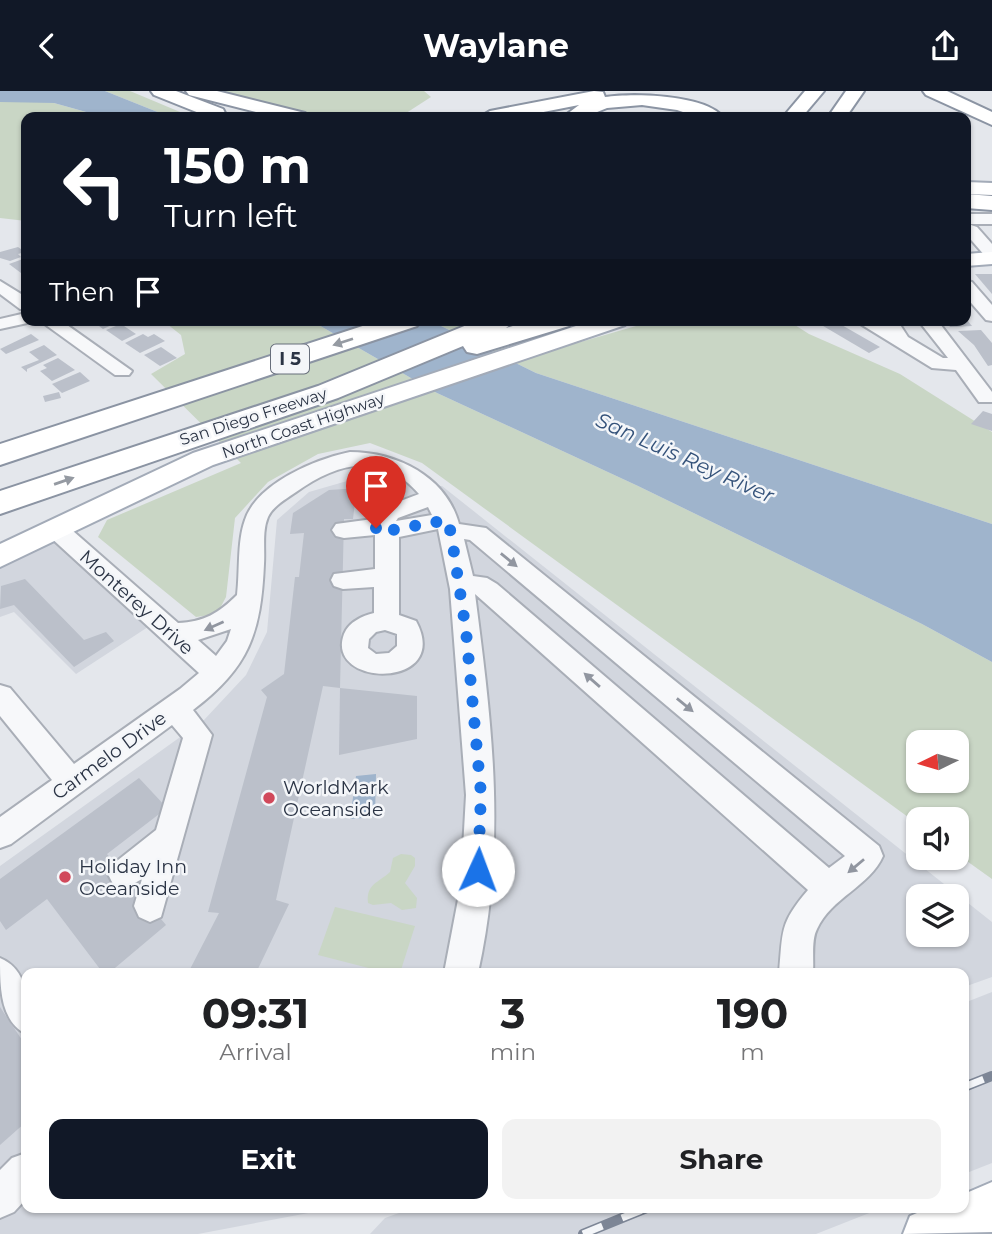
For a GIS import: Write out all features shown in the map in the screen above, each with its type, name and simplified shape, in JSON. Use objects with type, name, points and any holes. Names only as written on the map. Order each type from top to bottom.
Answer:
[{"type":"highway","points":[[160,91],[216,112]]},
{"type":"highway","points":[[194,91],[257,112]]},
{"type":"highway","points":[[194,91],[278,112]]},
{"type":"highway","points":[[515,112],[621,91]]},
{"type":"highway","points":[[559,112],[568,106],[621,91]]},
{"type":"highway","points":[[796,112],[815,91]]},
{"type":"highway","points":[[840,112],[855,91]]},
{"type":"highway","points":[[932,91],[992,120]]},
{"type":"highway","points":[[584,112],[603,104],[635,101],[678,105],[698,112]]},
{"type":"highway","points":[[971,126],[992,132]]},
{"type":"highway","points":[[971,187],[992,187]]},
{"type":"highway","points":[[971,203],[992,204]]},
{"type":"highway","name":"I 5","points":[[0,455],[390,326]]},
{"type":"highway","name":"San Diego Freeway","points":[[0,503],[204,445],[488,326]]},
{"type":"highway","points":[[328,392],[541,326]]},
{"type":"highway","points":[[0,434],[172,397]]},
{"type":"main road","points":[[971,259],[992,256]]},
{"type":"main road","name":"North Coast Highway","points":[[0,556],[57,530],[204,445],[597,326]]},
{"type":"main road","points":[[928,1234],[992,1207]]},
{"type":"street","points":[[971,224],[992,219]]},
{"type":"street","points":[[971,229],[992,256]]},
{"type":"street","points":[[0,286],[21,301]]},
{"type":"street","points":[[971,292],[992,317]]},
{"type":"street","points":[[0,324],[21,319]]},
{"type":"street","points":[[57,326],[122,371]]},
{"type":"street","points":[[874,326],[939,363],[962,364]]},
{"type":"street","points":[[892,326],[901,341]]},
{"type":"street","points":[[932,326],[986,398]]},
{"type":"street","name":"Carmelo Drive","points":[[0,834],[174,708],[217,673],[241,639],[248,599],[254,522],[262,507],[310,472],[338,462],[378,458],[398,466],[444,516]]},
{"type":"street","points":[[444,516],[461,586],[481,794],[478,870],[462,968]]},
{"type":"street","points":[[344,530],[444,516],[466,531],[478,534],[867,856],[829,888],[800,924],[796,968]]},
{"type":"street","points":[[386,620],[388,523]]},
{"type":"street","name":"Monterey Drive","points":[[57,530],[217,673]]},
{"type":"street","points":[[343,580],[387,577]]},
{"type":"street","points":[[461,586],[478,584],[488,590],[829,888]]},
{"type":"street","points":[[172,633],[202,632],[218,625],[230,619],[248,599]]},
{"type":"street","points":[[0,696],[71,782]]},
{"type":"street","points":[[150,906],[198,735],[174,708]]},
{"type":"street","points":[[124,874],[167,840]]},
{"type":"street","points":[[0,975],[21,1009]]},
{"type":"street","points":[[0,1198],[21,1177]]},
{"type":"shaded area","points":[[354,479],[442,486],[906,854],[906,870],[926,870],[944,884],[906,884],[906,947],[969,947],[969,904],[992,922],[992,977],[969,985],[969,968],[21,968],[21,1213],[309,1213],[198,1234],[0,1234],[0,866],[204,720],[246,675],[267,632],[277,520],[309,492]]},
{"type":"shaded area","points":[[58,539],[151,625],[76,674],[14,612],[0,617],[0,563]]},
{"type":"shaded area","points":[[992,992],[992,1163],[969,1172],[969,1001]]},
{"type":"shaded area","points":[[399,1213],[869,1213],[816,1234],[370,1234],[385,1218]]},
{"type":"green space","points":[[105,91],[130,91],[180,112],[158,112]]},
{"type":"green space","points":[[214,91],[424,91],[431,97],[408,112],[293,112]]},
{"type":"green space","points":[[27,100],[54,103],[86,112],[21,112],[21,220],[0,218],[0,102]]},
{"type":"green space","points":[[170,326],[320,326],[437,393],[638,486],[922,624],[992,662],[992,879],[969,863],[969,807],[906,807],[906,816],[422,463],[370,443],[318,454],[268,482],[235,518],[226,597],[217,614],[196,617],[98,537],[107,520],[241,463],[151,374],[185,354],[181,335]]},
{"type":"green space","points":[[441,326],[546,326],[577,343],[636,326],[796,326],[900,374],[992,432],[992,524],[536,373]]},
{"type":"green space","points":[[401,854],[415,858],[415,866],[405,883],[417,898],[416,908],[402,910],[391,903],[368,903],[371,888],[390,872],[393,858]]},
{"type":"green space","points":[[335,907],[415,926],[402,968],[369,968],[318,955]]},
{"type":"water","points":[[0,91],[105,91],[158,112],[86,112],[54,103],[0,102]]},
{"type":"water","name":"San Luis Rey River","points":[[320,326],[441,326],[536,373],[992,524],[992,662],[922,624],[638,486],[437,393]]},
{"type":"water","points":[[376,774],[375,817],[350,819],[356,776]]},
{"type":"building","points":[[18,247],[21,249],[21,253],[18,254],[21,257],[10,261],[0,258],[0,252]]},
{"type":"building","points":[[21,260],[21,273],[9,264]]},
{"type":"building","points":[[975,274],[992,274],[992,294]]},
{"type":"building","points":[[124,326],[136,334],[122,341],[106,330]]},
{"type":"building","points":[[823,326],[843,326],[880,347],[869,353]]},
{"type":"building","points":[[981,330],[992,343],[992,365],[988,366],[974,345],[958,331]]},
{"type":"building","points":[[31,334],[39,340],[6,354],[0,349]]},
{"type":"building","points":[[143,334],[148,337],[154,334],[165,341],[140,353],[125,343]]},
{"type":"building","points":[[44,345],[57,355],[27,369],[27,372],[21,367],[39,360],[29,352]]},
{"type":"building","points":[[161,347],[177,358],[160,366],[144,355]]},
{"type":"building","points":[[58,358],[75,370],[52,381],[40,371],[47,368],[43,365]]},
{"type":"building","points":[[80,372],[90,381],[62,393],[52,384]]},
{"type":"building","points":[[59,392],[61,398],[45,402],[43,396]]},
{"type":"building","points":[[983,411],[992,414],[992,431],[971,424]]},
{"type":"building","name":"WorldMark Oceanside","points":[[359,488],[366,498],[355,502],[353,519],[344,519],[340,688],[323,686],[276,900],[289,904],[258,968],[191,968],[219,913],[208,912],[267,697],[261,690],[284,674],[295,577],[299,577],[304,533],[290,534],[293,513],[329,490]]},
{"type":"building","points":[[25,579],[84,640],[106,632],[114,641],[74,667],[14,605],[0,609],[1,586]]},
{"type":"building","points":[[340,688],[417,696],[417,739],[339,755]]},
{"type":"building","name":"Holiday Inn Oceanside","points":[[139,778],[167,808],[107,854],[166,925],[115,968],[99,968],[47,899],[6,930],[0,921],[0,879]]},
{"type":"building","points":[[0,1007],[21,1038],[21,1126],[0,1145]]},
{"type":"railway","points":[[969,1085],[992,1076]]},
{"type":"railway","points":[[583,1234],[634,1213]]},
{"type":"place","name":"WorldMark Oceanside","points":[[269,798]]},
{"type":"place","name":"Holiday Inn Oceanside","points":[[65,877]]},
{"type":"route","points":[[376,528],[385,526],[387,531],[447,520],[451,533],[461,586],[481,794],[478,870]]}]
